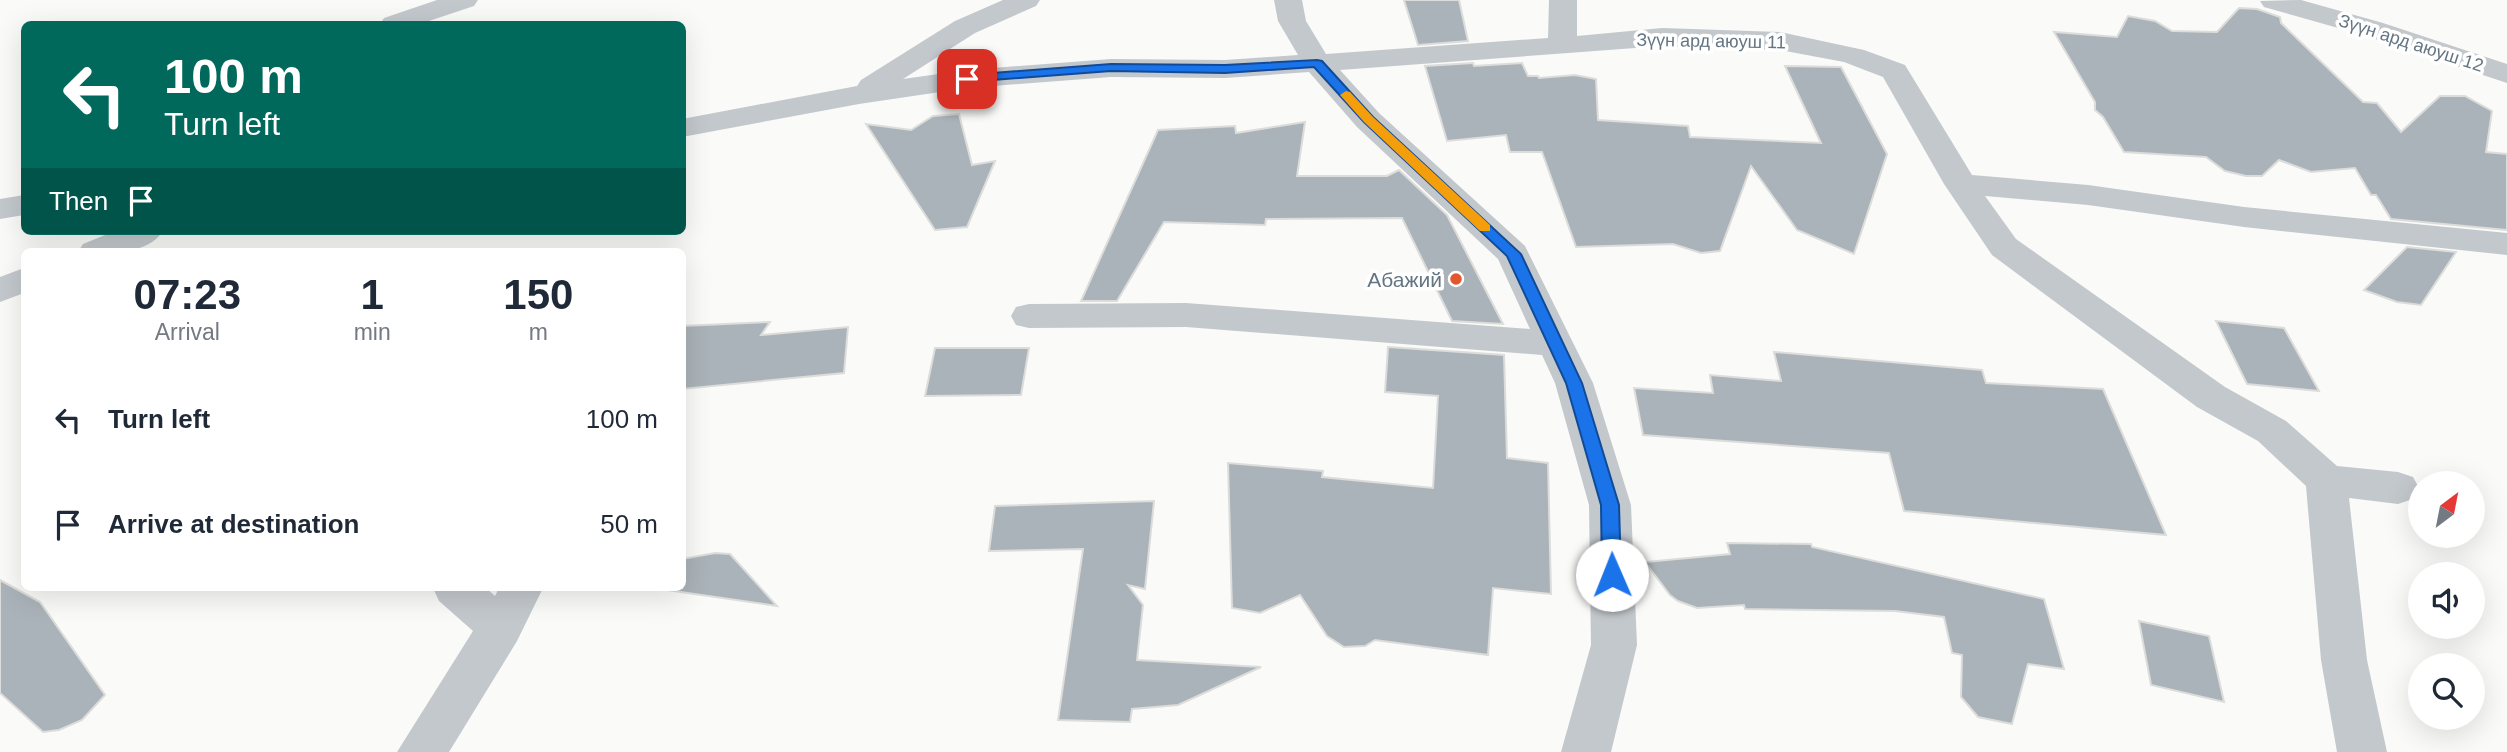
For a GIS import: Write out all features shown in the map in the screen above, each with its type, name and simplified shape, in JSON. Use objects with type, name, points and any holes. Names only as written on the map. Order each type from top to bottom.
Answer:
[{"type":"street","points":[[403,21],[464,0]]},
{"type":"street","points":[[859,95],[965,27],[1026,0]]},
{"type":"street","points":[[1288,0],[1292,21],[1317,64],[1368,120],[1514,254],[1574,383],[1610,505],[1614,645],[1586,752]]},
{"type":"street","points":[[1562,45],[1563,0]]},
{"type":"street","name":"Зүүн ард аюуш 12","points":[[2274,1],[2374,29],[2507,74]]},
{"type":"street","name":"Зүүн ард аюуш 11","points":[[686,127],[859,95],[967,79],[1098,69],[1225,69],[1317,64],[1662,37],[1780,41],[1854,55],[1894,71],[1960,184],[2004,247],[2211,397],[2272,432],[2326,480]]},
{"type":"street","points":[[1960,184],[2088,195],[2244,217],[2507,244]]},
{"type":"street","points":[[0,209],[21,206]]},
{"type":"street","points":[[105,248],[136,235]]},
{"type":"street","points":[[0,290],[21,281]]},
{"type":"street","points":[[1029,316],[1186,315],[1556,344]]},
{"type":"street","points":[[2362,752],[2344,660],[2326,480],[2398,488]]},
{"type":"street","points":[[422,752],[511,608],[463,591]]},
{"type":"building","points":[[1404,0],[1459,0],[1468,41],[1418,45]]},
{"type":"building","points":[[2239,8],[2257,9],[2280,17],[2281,23],[2363,102],[2377,103],[2401,132],[2440,96],[2465,96],[2492,111],[2486,152],[2507,154],[2507,230],[2391,219],[2376,195],[2371,195],[2355,168],[2311,172],[2279,160],[2262,176],[2246,176],[2225,171],[2206,157],[2124,152],[2103,117],[2095,110],[2095,102],[2054,32],[2117,37],[2128,16],[2155,21],[2172,31],[2217,32]]},
{"type":"building","points":[[1473,63],[1474,66],[1522,63],[1528,76],[1539,78],[1575,75],[1596,79],[1598,120],[1688,126],[1690,137],[1821,143],[1785,66],[1841,67],[1887,154],[1854,254],[1797,230],[1751,166],[1720,251],[1701,253],[1673,244],[1576,247],[1542,152],[1510,152],[1506,135],[1447,141],[1425,66]]},
{"type":"building","points":[[959,114],[972,165],[995,161],[967,227],[935,230],[866,124],[911,130],[933,116]]},
{"type":"building","points":[[1305,122],[1297,176],[1387,176],[1399,170],[1447,215],[1503,324],[1452,321],[1402,218],[1266,219],[1265,225],[1164,222],[1117,301],[1081,301],[1158,130],[1235,126],[1236,133]]},
{"type":"building","points":[[2407,247],[2456,252],[2421,305],[2397,302],[2364,290]]},
{"type":"building","points":[[2216,321],[2284,328],[2319,391],[2247,384]]},
{"type":"building","points":[[770,322],[761,335],[848,327],[844,373],[686,389],[686,326]]},
{"type":"building","points":[[1388,347],[1504,355],[1507,458],[1548,463],[1551,594],[1493,588],[1488,655],[1375,640],[1365,646],[1344,647],[1327,636],[1300,595],[1260,613],[1232,608],[1228,463],[1323,471],[1322,477],[1433,488],[1438,396],[1385,392]]},
{"type":"building","points":[[935,348],[1029,348],[1021,395],[925,396]]},
{"type":"building","points":[[1774,352],[1982,370],[1986,383],[2103,389],[2166,535],[1904,511],[1889,453],[1643,435],[1634,388],[1713,393],[1710,375],[1781,381]]},
{"type":"building","points":[[1154,501],[1145,589],[1128,585],[1143,605],[1137,660],[1261,667],[1178,705],[1132,709],[1130,722],[1058,720],[1083,549],[989,551],[995,506]]},
{"type":"building","points":[[1727,543],[1811,544],[1812,547],[2044,599],[2064,669],[2028,664],[2012,724],[1978,717],[1961,697],[1962,655],[1952,653],[1944,617],[1895,611],[1745,609],[1744,605],[1697,608],[1670,595],[1645,562],[1730,554]]},
{"type":"building","points":[[715,553],[730,554],[777,606],[674,591],[686,591],[686,558]]},
{"type":"building","points":[[0,580],[40,602],[105,695],[82,720],[59,730],[43,732],[0,693]]},
{"type":"building","points":[[2139,621],[2209,636],[2224,702],[2151,685]]},
{"type":"slow traffic","points":[[1346,95],[1368,120],[1485,228]]},
{"type":"place","name":"Абажий","points":[[1456,279]]},
{"type":"route","points":[[967,79],[1111,68],[1225,69],[1317,64],[1368,120],[1514,254],[1574,383],[1610,505],[1612,575]]}]
